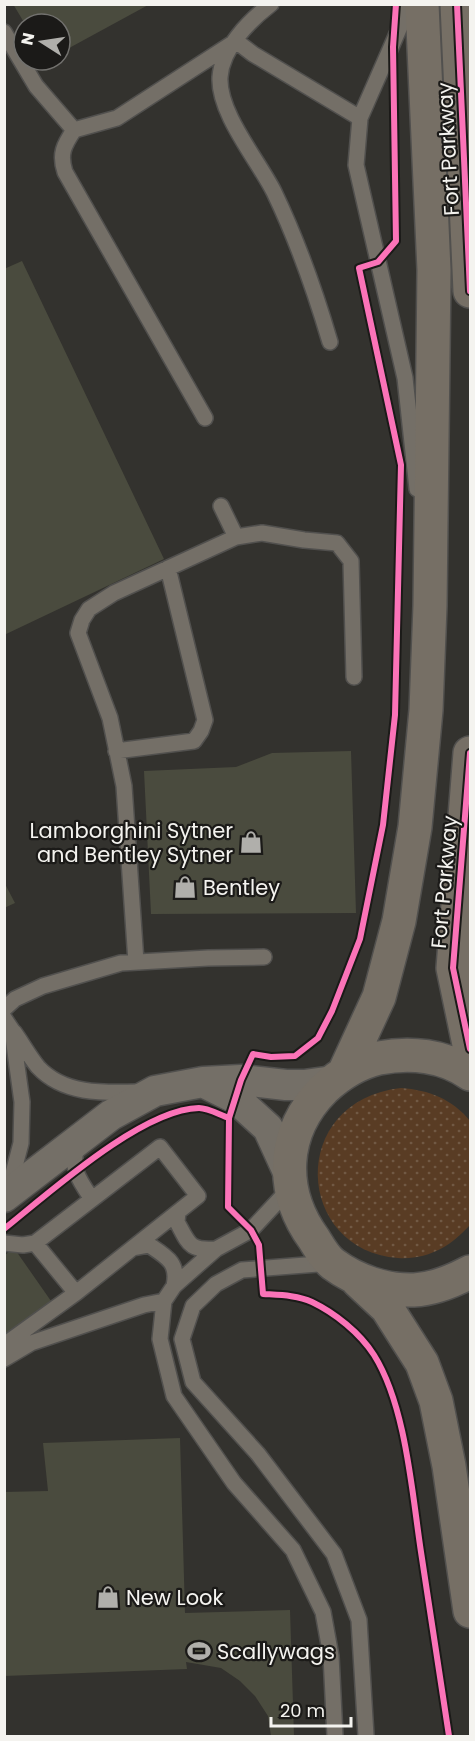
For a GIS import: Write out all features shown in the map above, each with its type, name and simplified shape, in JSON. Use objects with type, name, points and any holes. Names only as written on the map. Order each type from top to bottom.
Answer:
[{"type":"main road","name":"Fort Parkway","points":[[338,1077],[379,997],[399,921],[415,827],[426,710],[430,606],[434,270],[422,4]]},
{"type":"main road","name":"Fort Parkway","points":[[457,4],[471,291]]},
{"type":"main road","name":"Fort Parkway","points":[[471,753],[453,968],[471,1049]]},
{"type":"main road","name":"Fort Parkway","points":[[471,1074],[442,1060],[423,1056],[394,1055],[353,1067],[315,1098],[306,1111],[296,1134],[290,1181],[299,1216],[342,1270],[387,1308],[422,1363],[436,1401],[449,1466],[471,1611]]},
{"type":"main road","points":[[342,1270],[396,1289],[416,1290],[439,1286],[471,1272]]},
{"type":"street","points":[[6,1196],[111,1115],[155,1091],[203,1082],[241,1080],[286,1085],[338,1077]]},
{"type":"street","points":[[203,1082],[235,1098],[267,1128],[290,1181]]},
{"type":"lane","points":[[271,4],[244,27],[222,66],[220,79],[222,96],[229,114],[274,192],[314,286],[330,342]]},
{"type":"lane","points":[[410,4],[360,118],[356,165],[405,378],[430,606]]},
{"type":"lane","points":[[4,32],[36,86],[74,130]]},
{"type":"lane","points":[[236,41],[253,54],[360,118]]},
{"type":"lane","points":[[205,418],[65,172],[62,161],[63,146],[74,130],[117,118],[236,41]]},
{"type":"lane","points":[[221,506],[236,537]]},
{"type":"lane","points":[[136,962],[124,786],[110,718],[78,633],[82,620],[90,609],[114,593],[236,537],[262,533],[337,543],[351,561],[354,677]]},
{"type":"lane","points":[[116,751],[194,741],[205,720],[168,568]]},
{"type":"lane","points":[[4,1009],[15,999],[43,986],[121,963],[264,957]]},
{"type":"lane","points":[[8,1024],[39,1068],[73,1088],[108,1093],[155,1091]]},
{"type":"lane","points":[[6,1196],[21,1143],[22,1102],[8,1024]]},
{"type":"lane","points":[[80,1138],[75,1153],[76,1177],[92,1199]]},
{"type":"lane","points":[[4,1243],[23,1245],[35,1242],[160,1147],[198,1196],[76,1293],[4,1345]]},
{"type":"lane","points":[[290,1181],[251,1230],[216,1249],[174,1286],[164,1301],[160,1339],[174,1396],[234,1483],[293,1550],[323,1612],[331,1656],[335,1737]]},
{"type":"lane","points":[[178,1212],[177,1222],[191,1245],[201,1250],[216,1249]]},
{"type":"lane","points":[[35,1242],[76,1293]]},
{"type":"lane","points":[[133,1248],[150,1245],[166,1257],[173,1265],[176,1276],[174,1286]]},
{"type":"lane","points":[[342,1270],[242,1270],[216,1284],[193,1306],[182,1339],[193,1382],[258,1454],[334,1554],[359,1620],[366,1737]]},
{"type":"lane","points":[[4,1359],[31,1343],[144,1305],[164,1301]]},
{"type":"shaded area","points":[[401,1088],[421,1091],[448,1101],[470,1121],[470,1225],[438,1250],[409,1258],[398,1258],[364,1249],[339,1230],[323,1205],[318,1175],[322,1146],[338,1119],[364,1099]]},
{"type":"building","points":[[13,4],[150,4],[72,46],[72,12],[18,12]]},
{"type":"building","points":[[22,261],[164,559],[4,635],[4,269]]},
{"type":"building","name":"Lamborghini Sytner and Bentley Sytner","points":[[351,751],[356,913],[151,914],[144,771],[236,767],[272,753]]},
{"type":"building","points":[[4,882],[15,903],[4,908]]},
{"type":"building","points":[[14,1248],[51,1301],[5,1334],[5,1255]]},
{"type":"building","points":[[180,1438],[185,1613],[290,1610],[294,1736],[271,1736],[268,1716],[255,1696],[240,1681],[221,1668],[186,1662],[187,1669],[4,1676],[4,1492],[48,1491],[43,1443]]},
{"type":"cycle path","points":[[396,4],[393,47],[396,241],[378,262],[359,268],[401,465],[395,715],[383,825],[360,939],[332,1011],[318,1038],[295,1056],[271,1057],[253,1054],[241,1080],[229,1118],[228,1207],[251,1230],[259,1245],[263,1294],[300,1298],[329,1312],[362,1339],[385,1376],[401,1424],[411,1477],[449,1736]]},
{"type":"cycle path","points":[[457,4],[470,291]]},
{"type":"cycle path","points":[[470,753],[453,968],[470,1049]]},
{"type":"cycle path","points":[[4,1229],[97,1155],[151,1122],[176,1112],[199,1108],[229,1118]]},
{"type":"place","name":"Lamborghini Sytner and Bentley Sytner","points":[[251,842]]},
{"type":"place","name":"Bentley","points":[[185,887]]},
{"type":"place","name":"New Look","points":[[108,1597]]},
{"type":"place","name":"Scallywags","points":[[199,1651]]}]
